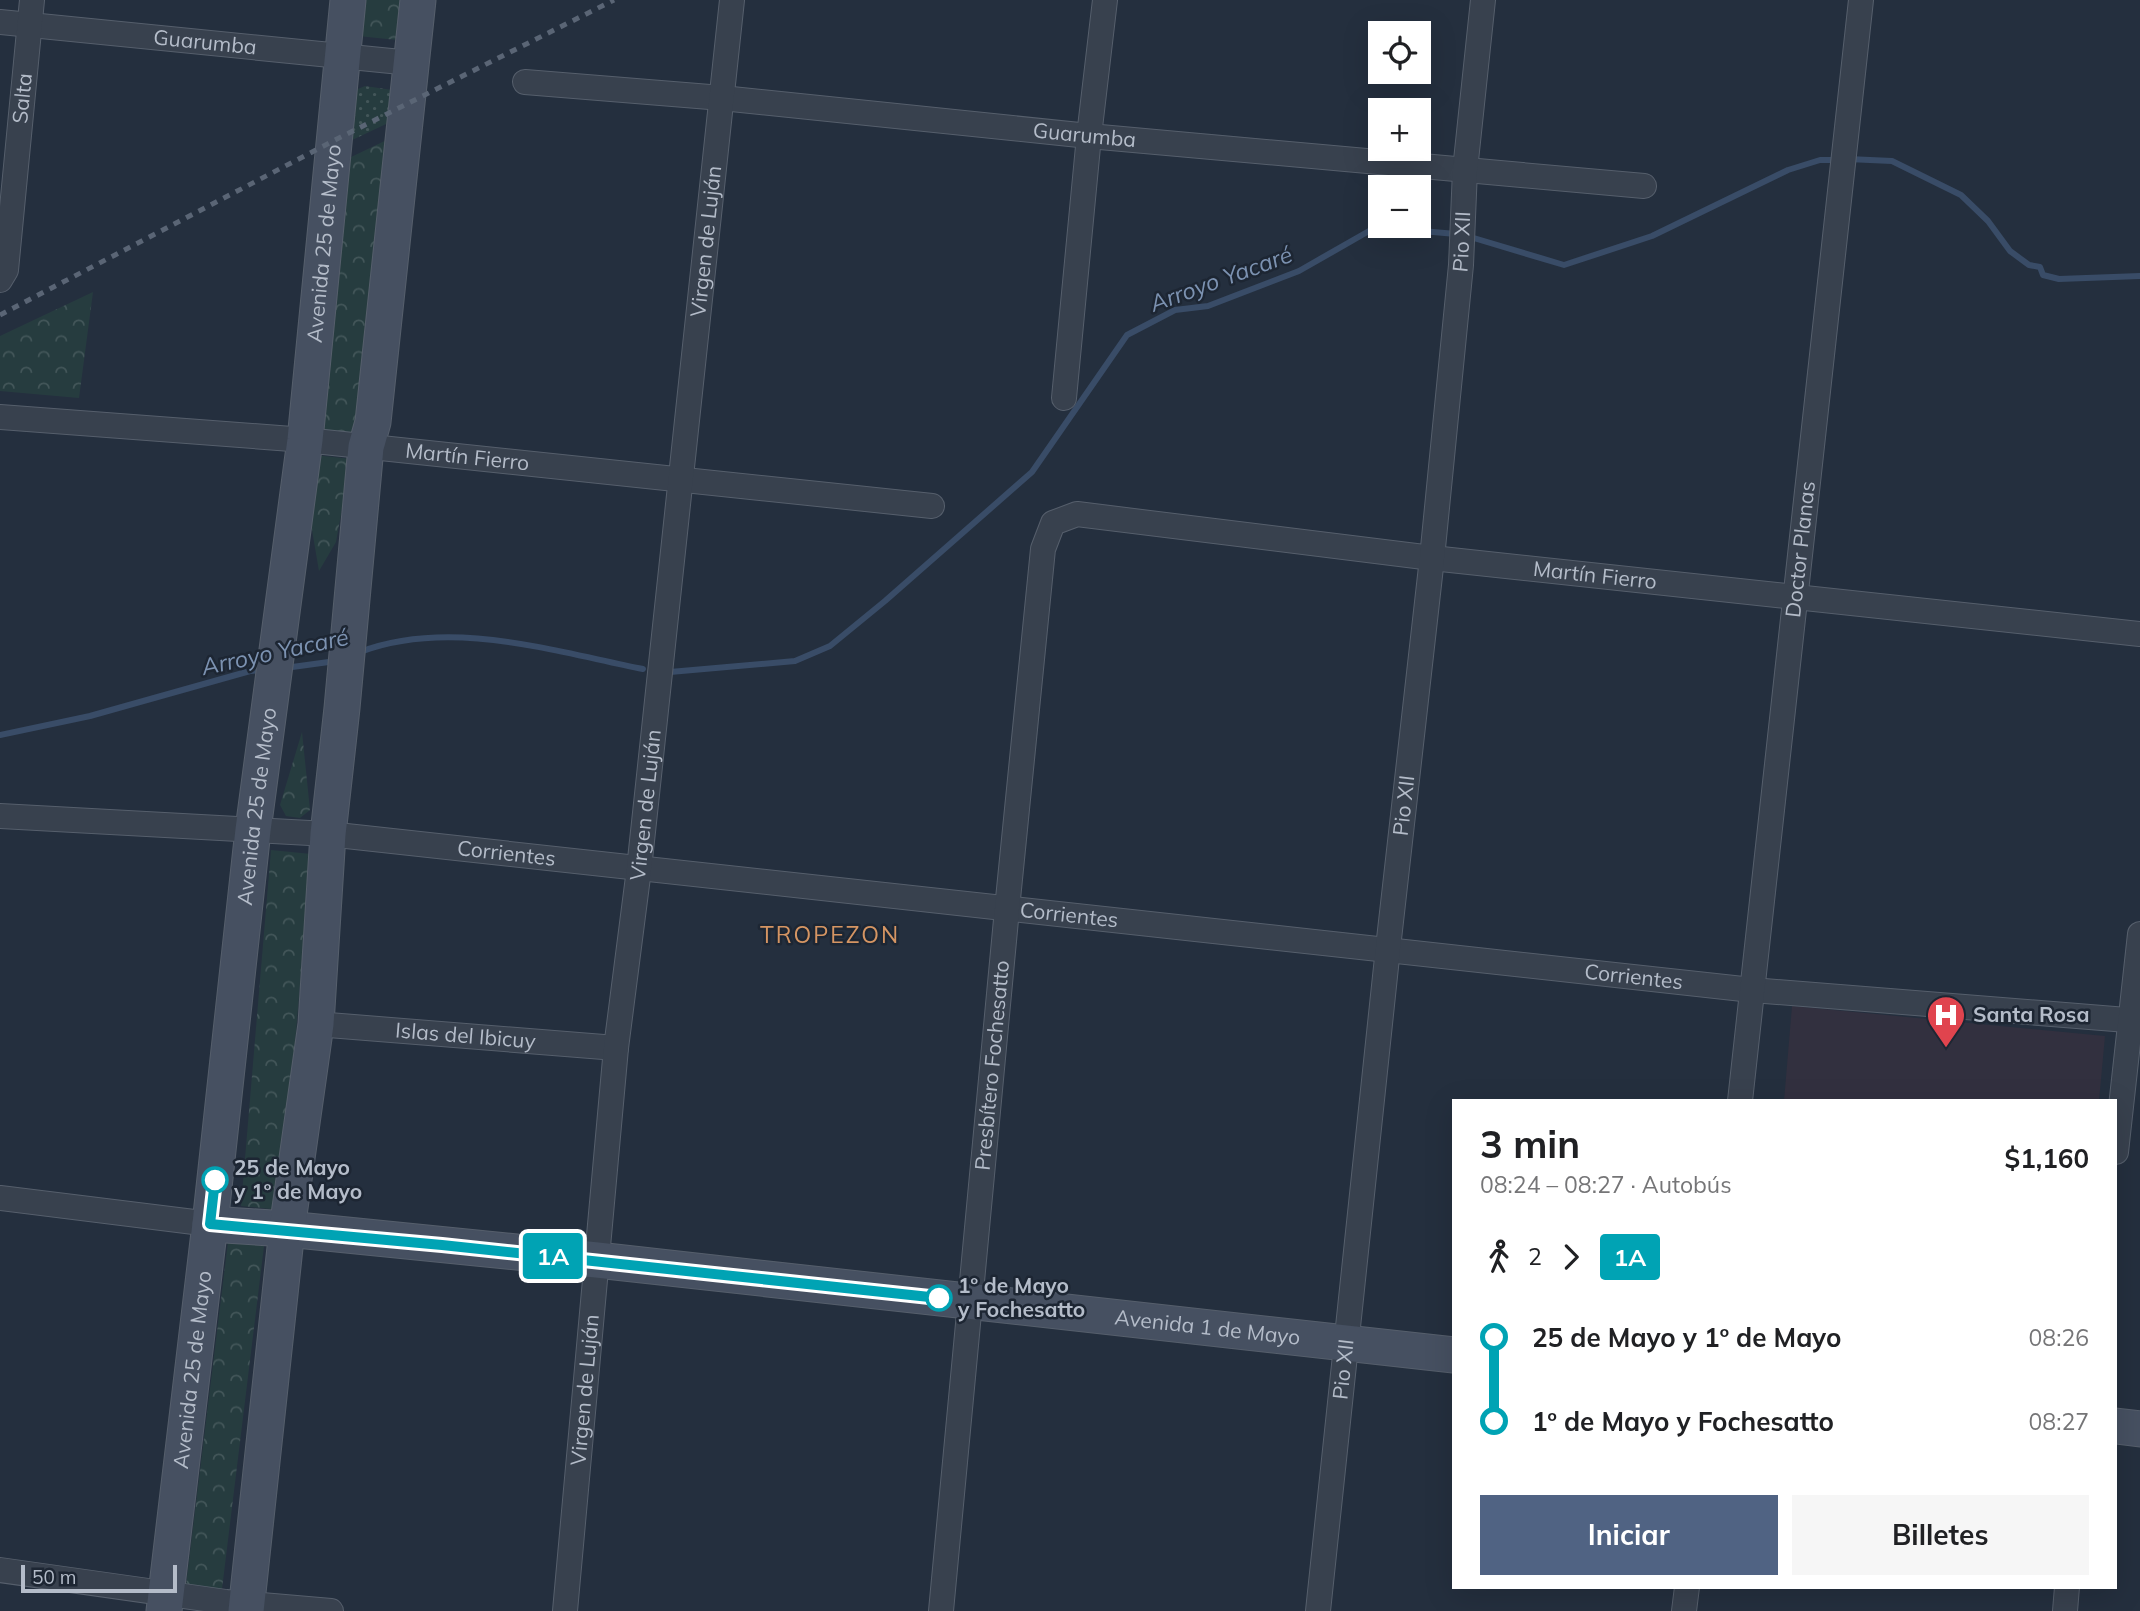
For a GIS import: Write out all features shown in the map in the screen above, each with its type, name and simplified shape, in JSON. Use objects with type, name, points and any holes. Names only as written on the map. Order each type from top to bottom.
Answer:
[{"type":"main road","name":"Avenida 25 de Mayo","points":[[164,1602],[210,1224],[253,830],[305,440],[348,0]]},
{"type":"main road","points":[[247,1607],[287,1229],[316,1024],[328,834],[366,447],[373,422],[418,0]]},
{"type":"main road","name":"Avenida 1 de Mayo","points":[[210,1224],[287,1229],[597,1261],[1452,1355]]},
{"type":"main road","points":[[2117,1426],[2140,1430]]},
{"type":"street","name":"Salta","points":[[0,280],[6,270],[32,0]]},
{"type":"street","name":"Virgen de Luján","points":[[565,1611],[616,1048],[639,869],[732,0]]},
{"type":"street","points":[[1064,398],[1105,0]]},
{"type":"street","name":"Pio XII","points":[[1318,1611],[1432,558],[1461,265],[1465,170],[1483,0]]},
{"type":"street","name":"Doctor Planas","points":[[1740,1099],[1861,0]]},
{"type":"street","name":"Guarumba","points":[[0,22],[411,63]]},
{"type":"street","name":"Guarumba","points":[[525,82],[722,98],[1089,136],[1644,186]]},
{"type":"street","name":"Martín Fierro","points":[[0,417],[305,440],[932,506]]},
{"type":"street","name":"Martín Fierro","points":[[1052,523],[1077,514],[1432,558],[2140,634]]},
{"type":"street","name":"Presbítero Fochesatto","points":[[941,1611],[1007,909],[1044,549],[1052,523]]},
{"type":"street","name":"Corrientes","points":[[0,816],[328,834],[1752,989],[2135,1020]]},
{"type":"street","points":[[2117,1145],[2135,1020],[2140,933]]},
{"type":"street","name":"Islas del Ibicuy","points":[[316,1024],[616,1048]]},
{"type":"street","name":"Avenida 1 de Mayo","points":[[0,1198],[210,1224]]},
{"type":"street","points":[[0,1570],[164,1602],[331,1611]]},
{"type":"street","points":[[1684,1611],[1687,1589]]},
{"type":"street","points":[[2064,1611],[2067,1589]]},
{"type":"shaded area","name":"Santa Rosa","points":[[1792,1006],[2105,1036],[2099,1099],[1784,1099]]},
{"type":"green space","points":[[362,0],[401,0],[397,40],[358,36]]},
{"type":"green space","points":[[365,86],[399,91],[403,116],[348,142],[353,91]]},
{"type":"green space","points":[[393,137],[362,439],[323,435],[349,158]]},
{"type":"green space","points":[[93,292],[79,398],[0,391],[0,336]]},
{"type":"green space","points":[[315,455],[351,459],[336,542],[319,571],[311,524]]},
{"type":"green space","points":[[302,732],[310,810],[300,818],[286,816],[280,805]]},
{"type":"green space","points":[[271,850],[311,854],[281,1210],[241,1206]]},
{"type":"green space","points":[[228,1242],[264,1246],[222,1589],[186,1585]]},
{"type":"waterway","name":"Arroyo Yacaré","points":[[1848,159],[1892,161],[1961,195],[1988,221],[2010,251],[2029,265],[2040,267],[2043,275],[2059,279],[2140,276]]},
{"type":"waterway","name":"Arroyo Yacaré","points":[[1467,236],[1564,265],[1652,236],[1788,170],[1820,160],[1837,160]]},
{"type":"waterway","name":"Arroyo Yacaré","points":[[670,672],[795,661],[830,646],[1032,472],[1127,335],[1175,310],[1208,306],[1299,271],[1376,227],[1456,234]]},
{"type":"waterway","name":"Arroyo Yacaré","points":[[360,652],[394,642],[465,638],[537,647],[643,669]]},
{"type":"waterway","name":"Arroyo Yacaré","points":[[285,668],[336,661]]},
{"type":"waterway","name":"Arroyo Yacaré","points":[[0,735],[90,716],[250,671],[264,670]]},
{"type":"railway","points":[[0,315],[335,140],[614,0]]},
{"type":"bus line","name":"1A","points":[[215,1180],[210,1224],[287,1229],[624,1263],[939,1298]]},
{"type":"place","name":"Santa Rosa","points":[[1946,1049]]},
{"type":"place","name":"25 de Mayo y 1º de Mayo","points":[[215,1180]]},
{"type":"place","name":"1º de Mayo y Fochesatto","points":[[939,1298]]},
{"type":"district","name":"TROPEZON","points":[[830,935]]}]
